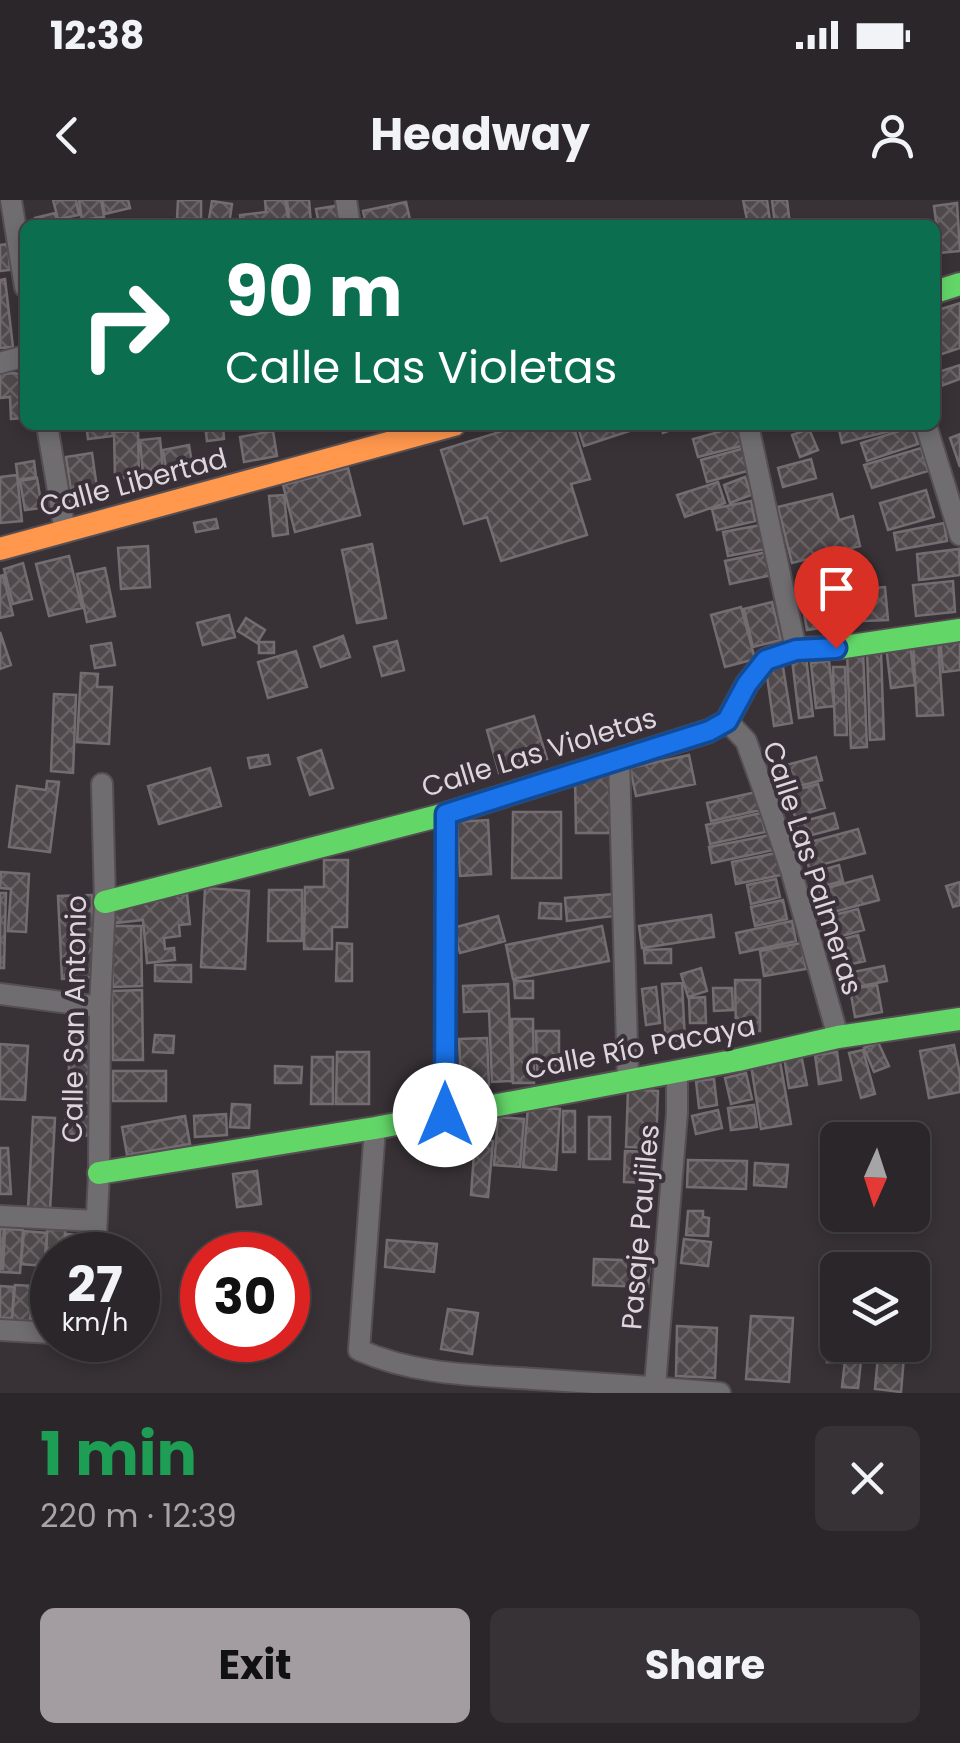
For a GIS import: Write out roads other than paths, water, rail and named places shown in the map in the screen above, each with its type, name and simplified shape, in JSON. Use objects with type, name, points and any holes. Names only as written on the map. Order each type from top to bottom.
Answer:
[{"type":"street","points":[[11,200],[20,256]]},
{"type":"street","points":[[49,430],[65,532]]},
{"type":"street","name":"Calle Libertad","points":[[0,549],[385,434],[416,430]]},
{"type":"street","points":[[749,430],[796,650]]},
{"type":"street","points":[[928,430],[960,535]]},
{"type":"street","points":[[727,721],[747,684],[766,660],[796,650],[960,630]]},
{"type":"street","name":"Calle Las Violetas","points":[[105,902],[446,814],[709,731],[727,721]]},
{"type":"street","name":"Calle Las Palmeras","points":[[727,721],[746,741],[763,788],[791,870],[838,1037]]},
{"type":"street","points":[[619,759],[628,1080]]},
{"type":"street","name":"Calle San Antonio","points":[[96,1232],[105,902],[102,784]]},
{"type":"street","points":[[445,1115],[446,814]]},
{"type":"street","points":[[0,994],[100,1007]]},
{"type":"street","name":"Calle Río Pacaya","points":[[99,1173],[375,1128],[677,1072],[838,1037],[960,1018]]},
{"type":"street","name":"Pasaje Paujiles","points":[[655,1386],[677,1072]]},
{"type":"street","points":[[375,1128],[359,1350],[386,1362],[436,1373],[720,1393]]},
{"type":"street","points":[[0,1216],[96,1222]]},
{"type":"street","points":[[0,1330],[30,1331]]}]
